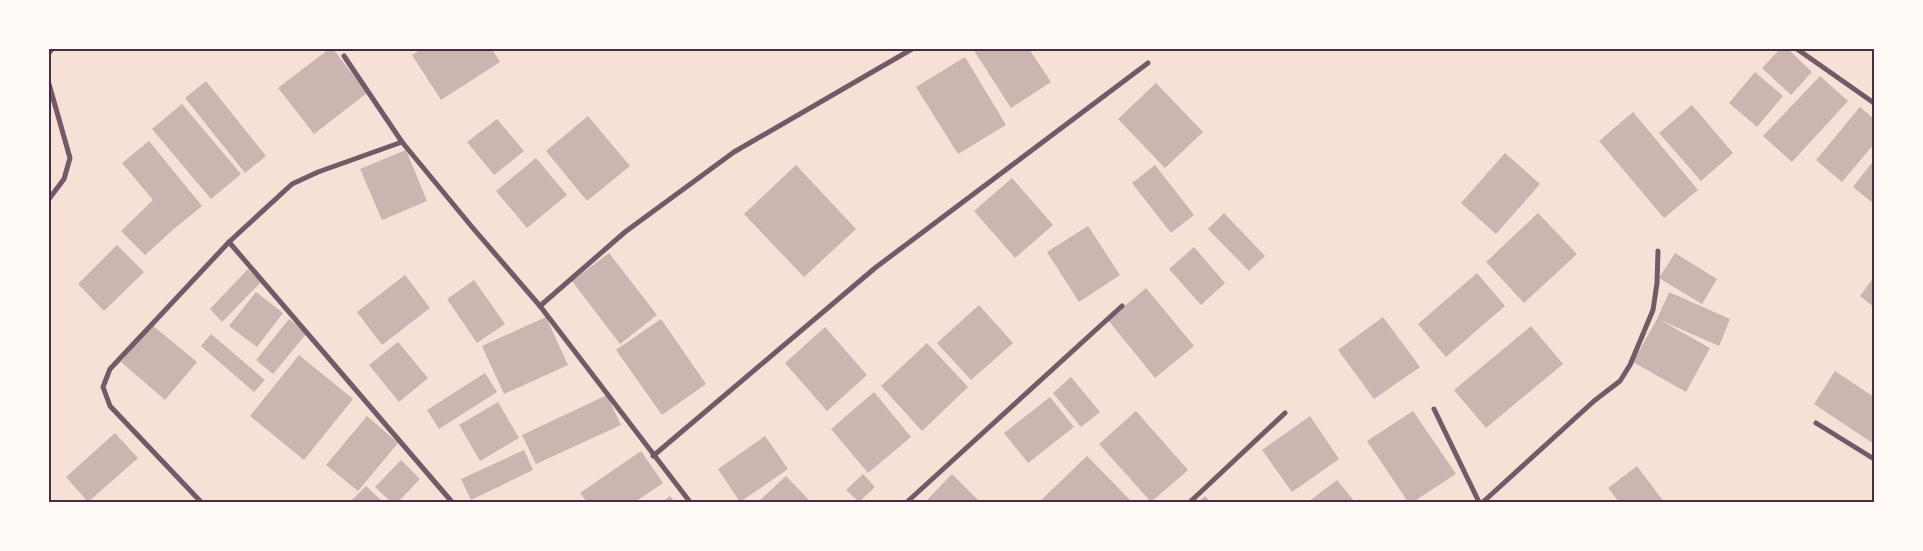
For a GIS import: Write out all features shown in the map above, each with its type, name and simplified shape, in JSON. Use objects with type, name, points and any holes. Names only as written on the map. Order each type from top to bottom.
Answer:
[{"type":"street","points":[[49,54],[52,49]]},
{"type":"street","points":[[540,306],[625,232],[734,152],[912,49]]},
{"type":"street","points":[[1797,49],[1874,103]]},
{"type":"street","points":[[344,56],[402,142],[540,306],[690,502]]},
{"type":"street","points":[[653,456],[875,268],[1148,63]]},
{"type":"street","points":[[49,84],[70,158],[64,180],[49,199]]},
{"type":"street","points":[[201,502],[110,406],[103,387],[110,369],[229,242],[292,184],[318,172],[402,142]]},
{"type":"street","points":[[229,242],[452,502]]},
{"type":"street","points":[[1483,502],[1594,401],[1620,381],[1630,365],[1653,310],[1657,283],[1658,251]]},
{"type":"street","points":[[907,502],[1122,306]]},
{"type":"street","points":[[1434,409],[1479,502]]},
{"type":"street","points":[[1190,502],[1285,413]]},
{"type":"street","points":[[1816,423],[1874,459]]},
{"type":"building","points":[[329,49],[333,49],[367,93],[314,134],[278,88]]},
{"type":"building","points":[[422,49],[492,49],[500,62],[441,100],[412,55]]},
{"type":"building","points":[[973,49],[1029,49],[1051,82],[1011,108]]},
{"type":"building","points":[[1780,49],[1788,49],[1812,72],[1791,95],[1762,68]]},
{"type":"building","points":[[965,57],[1006,125],[958,154],[916,87]]},
{"type":"building","points":[[1755,72],[1783,96],[1757,127],[1729,103]]},
{"type":"building","points":[[1820,76],[1848,101],[1792,162],[1763,136]]},
{"type":"building","points":[[206,81],[266,156],[245,173],[185,98]]},
{"type":"building","points":[[1156,83],[1203,132],[1165,168],[1118,119]]},
{"type":"building","points":[[182,104],[241,174],[211,199],[152,129]]},
{"type":"building","points":[[1692,105],[1733,153],[1701,181],[1659,133]]},
{"type":"building","points":[[1860,107],[1874,119],[1874,144],[1842,182],[1816,160]]},
{"type":"building","points":[[1633,112],[1698,190],[1664,218],[1599,141]]},
{"type":"building","points":[[588,116],[630,166],[587,201],[546,151]]},
{"type":"building","points":[[497,119],[524,151],[494,175],[467,142]]},
{"type":"building","points":[[149,141],[202,206],[145,255],[121,231],[153,200],[122,163]]},
{"type":"building","points":[[406,150],[427,201],[382,220],[360,169]]},
{"type":"building","points":[[1505,153],[1540,184],[1496,234],[1461,203]]},
{"type":"building","points":[[536,158],[567,195],[527,228],[496,191]]},
{"type":"building","points":[[1874,160],[1874,204],[1853,187]]},
{"type":"building","points":[[796,165],[856,229],[804,277],[744,214]]},
{"type":"building","points":[[1155,165],[1194,215],[1171,233],[1132,183]]},
{"type":"building","points":[[1012,178],[1053,225],[1015,258],[974,211]]},
{"type":"building","points":[[1224,213],[1265,256],[1249,271],[1208,229]]},
{"type":"building","points":[[1538,213],[1577,254],[1524,303],[1486,262]]},
{"type":"building","points":[[1088,226],[1120,275],[1079,302],[1047,252]]},
{"type":"building","points":[[117,245],[144,272],[104,311],[78,284]]},
{"type":"building","points":[[1194,247],[1225,283],[1201,305],[1169,269]]},
{"type":"building","points":[[609,253],[657,315],[620,344],[572,281]]},
{"type":"building","points":[[1675,253],[1717,279],[1702,304],[1659,278]]},
{"type":"building","points":[[248,269],[261,282],[222,322],[210,309]]},
{"type":"building","points":[[1477,273],[1505,306],[1446,357],[1418,324]]},
{"type":"building","points":[[405,275],[430,308],[382,345],[357,312]]},
{"type":"building","points":[[1874,277],[1874,307],[1860,296]]},
{"type":"building","points":[[474,280],[505,324],[477,343],[447,299]]},
{"type":"building","points":[[1146,288],[1194,346],[1155,378],[1108,320]]},
{"type":"building","points":[[256,292],[283,313],[257,347],[229,326]]},
{"type":"building","points":[[1669,292],[1730,319],[1719,346],[1660,320],[1710,348],[1686,392],[1633,362],[1657,319]]},
{"type":"building","points":[[979,305],[1013,343],[971,380],[937,343]]},
{"type":"building","points":[[546,317],[568,365],[504,394],[482,346]]},
{"type":"building","points":[[1383,317],[1420,367],[1374,399],[1338,350]]},
{"type":"building","points":[[289,319],[307,333],[273,374],[256,360]]},
{"type":"building","points":[[661,319],[706,384],[662,415],[616,350]]},
{"type":"building","points":[[152,325],[197,362],[165,400],[121,362]]},
{"type":"building","points":[[1531,326],[1563,364],[1486,428],[1454,390]]},
{"type":"building","points":[[825,327],[867,375],[827,411],[785,363]]},
{"type":"building","points":[[211,334],[265,380],[254,392],[201,346]]},
{"type":"building","points":[[398,342],[428,378],[399,402],[369,365]]},
{"type":"building","points":[[927,343],[968,387],[922,431],[881,386]]},
{"type":"building","points":[[299,355],[353,399],[304,460],[250,416]]},
{"type":"building","points":[[1835,371],[1874,397],[1874,444],[1814,404]]},
{"type":"building","points":[[485,373],[497,392],[439,429],[427,410]]},
{"type":"building","points":[[1071,377],[1100,412],[1081,427],[1053,393]]},
{"type":"building","points":[[874,392],[911,437],[868,473],[831,429]]},
{"type":"building","points":[[607,395],[621,425],[536,464],[522,435]]},
{"type":"building","points":[[1050,397],[1074,427],[1028,463],[1004,433]]},
{"type":"building","points":[[498,402],[519,438],[480,461],[459,425]]},
{"type":"building","points":[[1136,411],[1188,470],[1151,502],[1099,444]]},
{"type":"building","points":[[1413,411],[1456,474],[1413,502],[1408,502],[1367,441]]},
{"type":"building","points":[[367,416],[398,443],[358,491],[326,465]]},
{"type":"building","points":[[1310,416],[1339,459],[1292,492],[1262,450]]},
{"type":"building","points":[[115,433],[138,458],[88,502],[66,477]]},
{"type":"building","points":[[765,436],[788,469],[740,502],[718,469]]},
{"type":"building","points":[[524,450],[533,470],[471,500],[461,479]]},
{"type":"building","points":[[641,451],[663,483],[635,502],[587,502],[580,493]]},
{"type":"building","points":[[1087,456],[1132,502],[1039,502]]},
{"type":"building","points":[[401,460],[420,479],[398,502],[391,502],[375,487]]},
{"type":"building","points":[[1637,466],[1664,502],[1619,502],[1608,488]]},
{"type":"building","points":[[863,474],[875,487],[859,502],[846,490]]},
{"type":"building","points":[[952,474],[980,502],[931,502],[928,499]]},
{"type":"building","points":[[786,476],[811,502],[758,502]]},
{"type":"building","points":[[1337,480],[1355,502],[1308,502]]},
{"type":"building","points":[[366,486],[383,502],[350,502]]},
{"type":"building","points":[[670,496],[675,502],[662,502]]},
{"type":"building","points":[[1205,496],[1211,502],[1198,502]]}]
